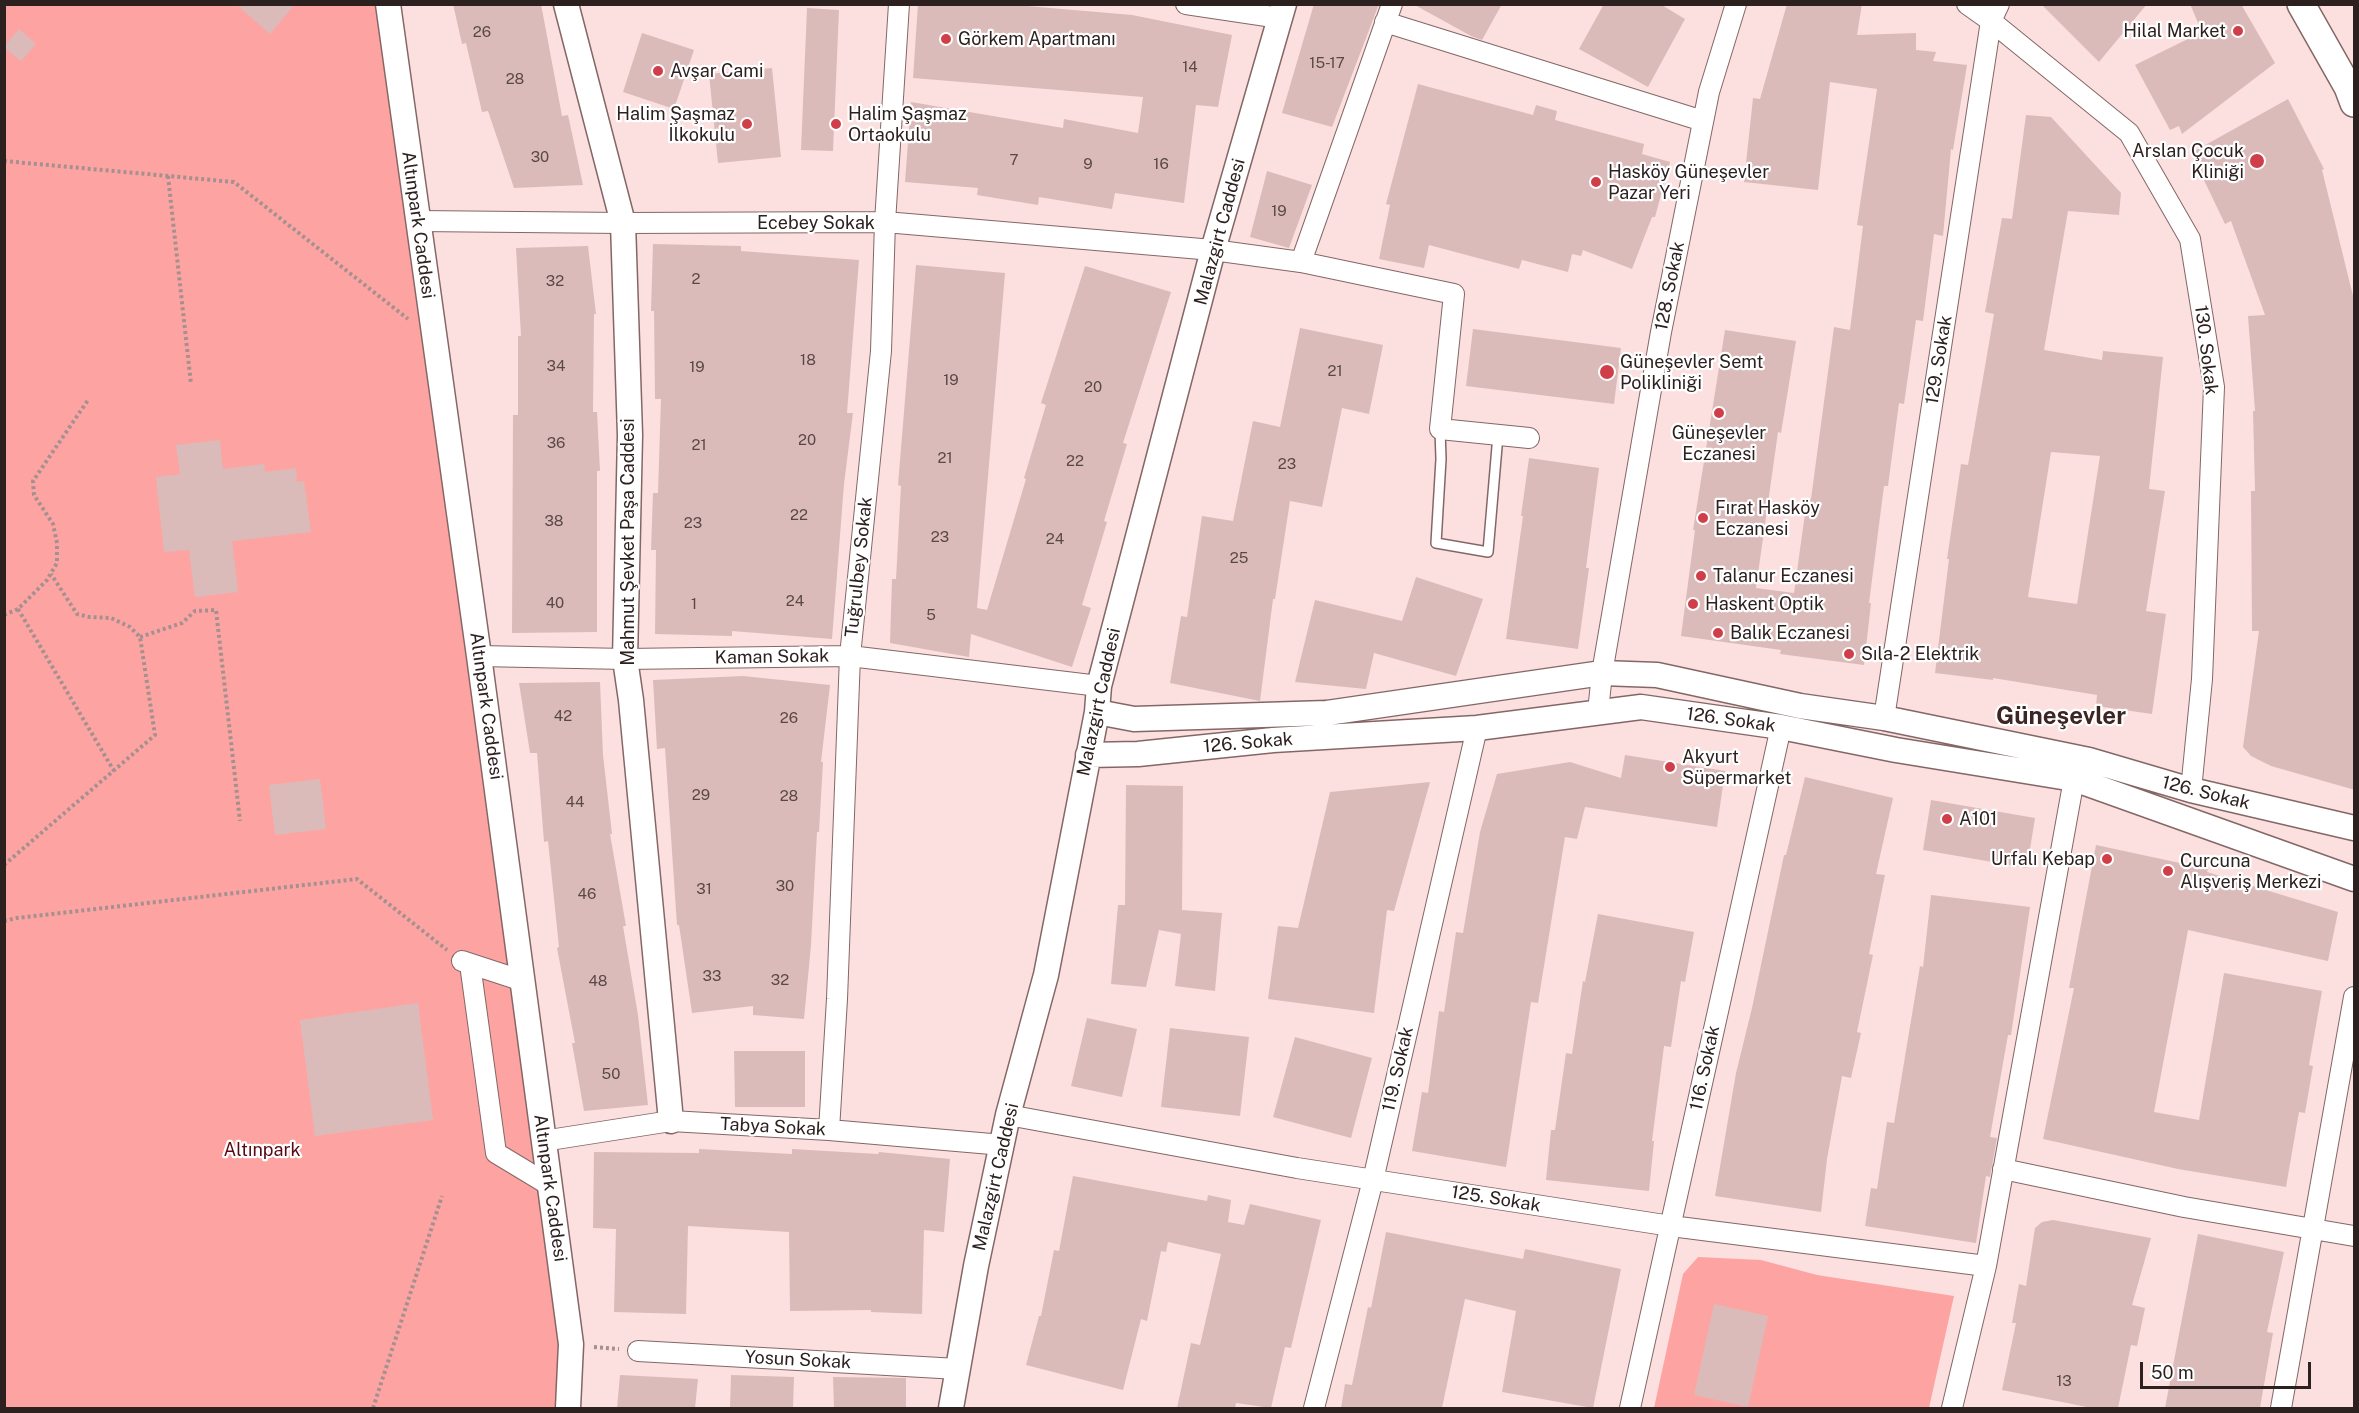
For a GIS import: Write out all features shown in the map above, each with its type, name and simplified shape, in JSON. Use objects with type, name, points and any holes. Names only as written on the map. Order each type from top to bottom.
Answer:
[{"type":"main road","points":[[2301,4],[2351,95]]},
{"type":"main road","points":[[2320,4],[2351,95]]},
{"type":"street","name":"Altınpark Caddesi","points":[[388,4],[479,656],[570,1344],[568,1408]]},
{"type":"street","name":"Mahmut Şevket Paşa Caddesi","points":[[566,4],[623,223],[630,435],[625,659],[631,700],[671,1121]]},
{"type":"street","name":"Tuğrulbey Sokak","points":[[829,1130],[837,999],[850,656],[882,351],[885,222],[899,4]]},
{"type":"street","points":[[1186,4],[1282,11]]},
{"type":"street","name":"128. Sokak","points":[[1598,712],[1602,672],[1661,332],[1708,92],[1736,4]]},
{"type":"street","name":"130. Sokak","points":[[1967,4],[1995,13],[2129,133],[2190,240],[2214,387],[2202,679],[2191,790]]},
{"type":"street","name":"Malazgirt Caddesi","points":[[951,1408],[976,1266],[1008,1115],[1046,975],[1097,712],[1099,686],[1213,250],[1282,11]]},
{"type":"street","points":[[1301,262],[1388,13],[1703,121]]},
{"type":"street","name":"129. Sokak","points":[[1884,718],[1995,13]]},
{"type":"street","name":"Ecebey Sokak","points":[[417,221],[885,222],[1213,250],[1301,262],[1454,294],[1440,429]]},
{"type":"street","points":[[1440,429],[1529,438]]},
{"type":"street","name":"Kaman Sokak","points":[[479,656],[625,659],[850,656],[1099,686]]},
{"type":"street","name":"126. Sokak","points":[[1097,712],[1134,719],[1327,713],[1602,672],[1657,675],[1800,706],[1884,718],[2089,760],[2191,790],[2355,828]]},
{"type":"street","name":"126. Sokak","points":[[1088,755],[1138,754],[1273,740],[1477,728],[1641,707],[1780,728],[1896,750],[2074,779],[2355,879]]},
{"type":"street","name":"119. Sokak","points":[[1314,1408],[1373,1180],[1477,728]]},
{"type":"street","name":"116. Sokak","points":[[1630,1408],[1780,728]]},
{"type":"street","points":[[1952,1408],[1986,1266],[2074,779]]},
{"type":"street","points":[[523,981],[466,963],[496,1152],[549,1185]]},
{"type":"street","points":[[2281,1408],[2355,997]]},
{"type":"street","name":"125. Sokak","points":[[1008,1115],[1373,1180],[1671,1226],[1986,1266]]},
{"type":"street","name":"Tabya Sokak","points":[[543,1141],[671,1121],[829,1130],[1003,1145]]},
{"type":"street","points":[[2003,1169],[2184,1207],[2355,1236]]},
{"type":"street","name":"Yosun Sokak","points":[[638,1351],[958,1369]]},
{"type":"lane","points":[[1440,429],[1441,459],[1436,543],[1488,552],[1498,435]]},
{"type":"path","points":[[4,161],[234,182],[433,339]]},
{"type":"path","points":[[168,176],[191,384]]},
{"type":"path","points":[[4,615],[18,609],[47,580],[57,563],[57,543],[53,524],[34,495],[33,481],[88,400]]},
{"type":"path","points":[[4,865],[155,735],[141,638],[130,627],[111,618],[77,614],[51,574]]},
{"type":"path","points":[[18,609],[114,771]]},
{"type":"path","points":[[141,638],[182,623],[195,611],[216,610],[240,820]]},
{"type":"path","points":[[4,921],[357,879],[466,963]]},
{"type":"path","points":[[373,1408],[442,1196]]},
{"type":"path","points":[[570,1344],[638,1351]]},
{"type":"green space","name":"Altınpark","points":[[5,5],[388,5],[568,1408],[5,1408]]},
{"type":"green space","points":[[1698,1257],[1761,1260],[1817,1275],[1954,1296],[1929,1408],[1654,1408],[1683,1274]]},
{"type":"building","points":[[236,4],[295,4],[270,34]]},
{"type":"building","points":[[453,4],[541,4],[562,116],[568,115],[583,185],[514,188],[488,111],[482,112],[466,43],[462,44]]},
{"type":"building","points":[[918,4],[1004,4],[1132,15],[1232,35],[1218,107],[1196,105],[1184,203],[1115,193],[1112,209],[1039,197],[1038,205],[977,195],[978,188],[905,182],[911,102],[1063,128],[1064,119],[1138,133],[1143,97],[913,78]]},
{"type":"building","points":[[1314,4],[1379,4],[1332,127],[1282,113]]},
{"type":"building","points":[[1413,4],[1502,4],[1482,40]]},
{"type":"building","points":[[1604,4],[1660,4],[1685,19],[1648,87],[1579,49]]},
{"type":"building","points":[[1787,4],[1862,4],[1857,35],[1916,33],[1916,50],[1936,52],[1933,61],[1967,65],[1953,150],[1951,149],[1943,236],[1934,234],[1923,321],[1916,320],[1904,404],[1899,403],[1888,486],[1884,486],[1869,603],[1871,603],[1864,665],[1780,654],[1781,650],[1681,636],[1695,530],[1693,530],[1725,330],[1796,341],[1781,433],[1778,432],[1756,588],[1794,593],[1807,499],[1811,499],[1834,327],[1850,330],[1863,226],[1857,225],[1877,89],[1830,82],[1818,190],[1744,182],[1753,98],[1760,99]]},
{"type":"building","points":[[2041,4],[2147,4],[2099,62]]},
{"type":"building","points":[[2190,4],[2241,4],[2275,63],[2182,134],[2179,126],[2170,130],[2135,65],[2202,32]]},
{"type":"building","points":[[807,8],[839,10],[833,151],[801,150]]},
{"type":"building","points":[[19,29],[36,44],[21,61],[4,47]]},
{"type":"building","name":"Avşar Cami","points":[[642,33],[694,50],[674,109],[623,92]]},
{"type":"building","points":[[772,68],[781,157],[718,163],[709,74]]},
{"type":"building","name":"Hasköy Güneşevler Pazar Yeri","points":[[1418,84],[1533,115],[1536,105],[1557,111],[1555,120],[1644,144],[1642,154],[1670,162],[1655,217],[1652,217],[1632,269],[1583,250],[1581,256],[1572,254],[1568,272],[1522,260],[1519,269],[1429,245],[1424,268],[1379,259],[1390,205],[1386,204]]},
{"type":"building","points":[[2288,99],[2324,169],[2322,170],[2355,304],[2355,790],[2271,766],[2251,756],[2243,747],[2259,631],[2252,631],[2251,491],[2255,491],[2253,411],[2255,411],[2248,316],[2265,315],[2231,221],[2225,224],[2191,153]]},
{"type":"building","points":[[2026,115],[2051,117],[2121,193],[2119,215],[2068,211],[2044,350],[2102,360],[2103,351],[2163,357],[2149,489],[2165,491],[2146,611],[2166,614],[2152,714],[2096,706],[2097,695],[1993,678],[1993,680],[1935,673],[1949,559],[1947,559],[1961,464],[1968,465],[1994,314],[1985,312],[2002,218],[2012,219]],"holes":[[[2051,452],[2100,456],[2077,604],[2028,597]]]},
{"type":"building","points":[[1267,171],[1312,185],[1289,248],[1250,237]]},
{"type":"building","points":[[653,244],[741,246],[741,251],[859,260],[847,413],[853,413],[844,484],[832,639],[732,631],[732,636],[655,634],[656,550],[651,550],[653,493],[658,493],[661,399],[655,399],[654,311],[651,311]]},
{"type":"building","points":[[588,246],[596,314],[594,314],[593,412],[597,412],[600,471],[597,471],[597,632],[512,633],[513,415],[518,415],[518,336],[521,336],[516,248]]},
{"type":"building","points":[[916,265],[1005,273],[977,608],[987,610],[1046,405],[1041,403],[1085,266],[1171,292],[1123,443],[1127,444],[1082,605],[1091,608],[1072,667],[971,634],[969,657],[890,643],[892,579],[896,579],[901,486],[898,485]]},
{"type":"building","points":[[1300,328],[1383,345],[1369,414],[1342,408],[1322,507],[1290,501],[1275,599],[1273,599],[1260,701],[1170,683],[1181,616],[1187,617],[1202,516],[1233,521],[1253,421],[1280,427]]},
{"type":"building","points":[[1473,329],[1621,348],[1614,404],[1466,386]]},
{"type":"building","points":[[220,440],[223,469],[264,464],[265,472],[296,468],[297,482],[304,481],[311,532],[232,541],[238,592],[195,597],[189,550],[164,552],[156,477],[180,474],[176,445]]},
{"type":"building","points":[[1529,458],[1599,468],[1578,649],[1506,639]]},
{"type":"building","points":[[1416,577],[1483,599],[1456,676],[1374,653],[1366,689],[1295,682],[1315,600],[1402,621]]},
{"type":"building","points":[[743,676],[830,685],[821,762],[823,762],[819,832],[817,832],[811,945],[804,1019],[753,1015],[753,1006],[692,1013],[679,925],[677,925],[665,748],[657,749],[653,680]]},
{"type":"building","points":[[600,682],[603,755],[612,834],[610,834],[626,926],[623,926],[638,1015],[648,1105],[584,1111],[572,1043],[575,1043],[557,948],[559,947],[548,841],[544,842],[537,753],[530,753],[519,683]]},
{"type":"building","points":[[1625,755],[1725,771],[1717,827],[1585,807],[1577,839],[1565,837],[1538,1003],[1531,1002],[1506,1167],[1412,1151],[1422,1092],[1428,1093],[1439,1011],[1444,1012],[1456,932],[1463,933],[1480,832],[1497,774],[1570,762],[1621,778]]},
{"type":"building","points":[[1805,777],[1893,798],[1876,874],[1885,875],[1869,954],[1873,955],[1857,1032],[1861,1033],[1851,1078],[1842,1076],[1827,1159],[1821,1212],[1715,1196],[1736,1073],[1784,855],[1786,855]]},
{"type":"building","points":[[320,779],[326,829],[275,835],[269,785]]},
{"type":"building","points":[[1430,782],[1394,911],[1387,910],[1374,1013],[1268,999],[1278,926],[1298,928],[1330,792]]},
{"type":"building","points":[[1126,785],[1183,786],[1182,910],[1222,913],[1215,991],[1175,986],[1181,934],[1159,930],[1146,987],[1111,984],[1118,905],[1125,905]]},
{"type":"building","points":[[1931,800],[2035,818],[2027,868],[1923,850]]},
{"type":"building","points":[[2096,845],[2208,869],[2207,872],[2338,912],[2328,961],[2188,930],[2154,1112],[2199,1120],[2224,973],[2322,991],[2309,1065],[2313,1066],[2305,1113],[2299,1112],[2286,1187],[2178,1169],[2043,1139],[2074,988],[2069,988]]},
{"type":"building","points":[[1931,895],[2030,907],[2011,1035],[2008,1035],[1990,1137],[1997,1138],[1990,1177],[1986,1176],[1976,1243],[1865,1226],[1871,1188],[1877,1189],[1887,1122],[1894,1123],[1920,966],[1923,967]]},
{"type":"building","points":[[1598,914],[1694,932],[1685,982],[1681,981],[1671,1047],[1664,1046],[1652,1141],[1654,1141],[1649,1191],[1546,1180],[1551,1130],[1555,1130],[1566,1053],[1572,1054],[1583,981],[1585,982]]},
{"type":"building","points":[[418,1003],[433,1120],[315,1136],[300,1020]]},
{"type":"building","points":[[1087,1018],[1137,1029],[1122,1097],[1071,1086]]},
{"type":"building","points":[[1170,1028],[1249,1037],[1240,1116],[1161,1107]]},
{"type":"building","points":[[1295,1037],[1372,1058],[1351,1138],[1273,1117]]},
{"type":"building","points":[[734,1051],[805,1051],[805,1107],[735,1107]]},
{"type":"building","points":[[699,1149],[792,1154],[792,1149],[878,1154],[879,1152],[950,1159],[944,1232],[924,1230],[922,1314],[871,1312],[871,1310],[790,1311],[789,1232],[688,1226],[686,1314],[614,1312],[616,1229],[593,1228],[594,1152],[699,1153]]},
{"type":"building","points":[[1073,1176],[1207,1201],[1208,1195],[1231,1200],[1228,1222],[1244,1225],[1250,1204],[1321,1220],[1291,1348],[1285,1347],[1271,1408],[1236,1403],[1235,1408],[1177,1408],[1191,1343],[1200,1345],[1221,1254],[1168,1242],[1166,1252],[1161,1251],[1147,1321],[1141,1319],[1123,1390],[1026,1365],[1039,1316],[1041,1316],[1054,1250],[1059,1251]]},
{"type":"building","points":[[2053,1220],[2151,1238],[2132,1305],[2145,1308],[2137,1346],[2131,1345],[2118,1408],[2092,1408],[2002,1390],[2016,1323],[2012,1323],[2019,1284],[2026,1286],[2035,1228],[2042,1222]]},
{"type":"building","points":[[1386,1232],[1523,1259],[1525,1249],[1621,1269],[1593,1408],[1502,1392],[1516,1311],[1465,1299],[1442,1408],[1341,1408],[1345,1384],[1352,1385],[1368,1307],[1371,1308]]},
{"type":"building","points":[[2198,1234],[2284,1252],[2267,1332],[2273,1333],[2260,1408],[2165,1408]]},
{"type":"building","points":[[1714,1304],[1768,1316],[1748,1407],[1694,1395]]},
{"type":"building","points":[[620,1375],[698,1379],[695,1408],[617,1408]]},
{"type":"building","points":[[731,1375],[794,1377],[793,1408],[730,1408]]},
{"type":"building","points":[[833,1377],[906,1378],[906,1408],[834,1408]]},
{"type":"place","name":"Hilal Market","points":[[2238,31]]},
{"type":"place","name":"Görkem Apartmanı","points":[[946,39]]},
{"type":"place","name":"Avşar Cami","points":[[658,71]]},
{"type":"place","name":"Halim Şaşmaz İlkokulu","points":[[747,124]]},
{"type":"place","name":"Halim Şaşmaz Ortaokulu","points":[[836,124]]},
{"type":"place","name":"Arslan Çocuk Kliniği","points":[[2257,161]]},
{"type":"place","name":"Hasköy Güneşevler Pazar Yeri","points":[[1596,182]]},
{"type":"place","name":"Güneşevler Semt Polikliniği","points":[[1607,372]]},
{"type":"place","name":"Güneşevler Eczanesi","points":[[1719,413]]},
{"type":"place","name":"Fırat Hasköy Eczanesi","points":[[1703,518]]},
{"type":"place","name":"Talanur Eczanesi","points":[[1701,576]]},
{"type":"place","name":"Haskent Optik","points":[[1693,604]]},
{"type":"place","name":"Balık Eczanesi","points":[[1718,633]]},
{"type":"place","name":"Sıla-2 Elektrik","points":[[1849,654]]},
{"type":"place","name":"Akyurt Süpermarket","points":[[1670,767]]},
{"type":"place","name":"A101","points":[[1947,819]]},
{"type":"place","name":"Urfalı Kebap","points":[[2107,859]]},
{"type":"place","name":"Curcuna Alışveriş Merkezi","points":[[2168,871]]},
{"type":"district","name":"Güneşevler","points":[[2061,717]]}]
